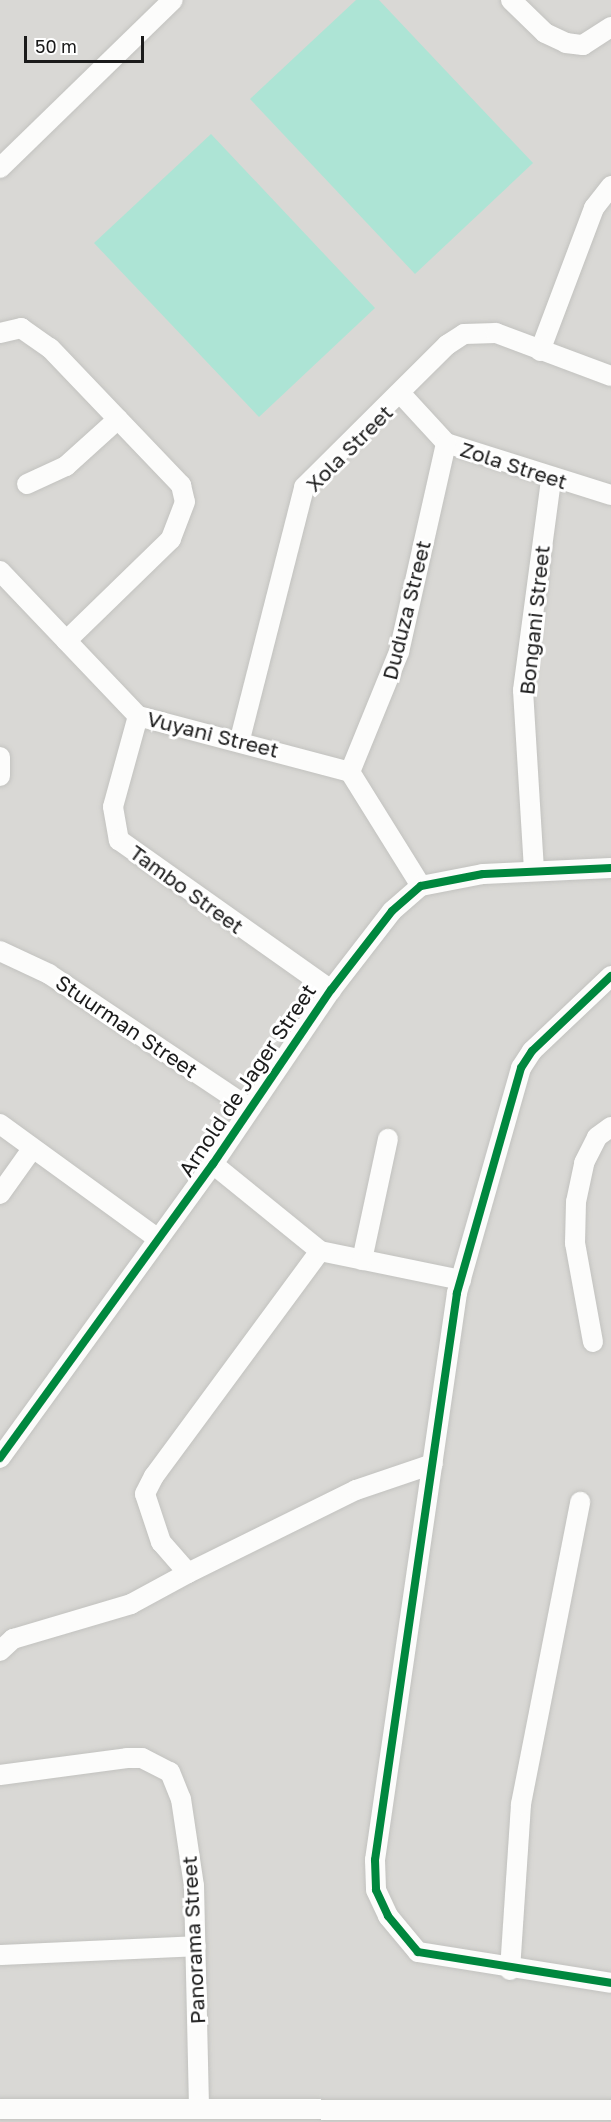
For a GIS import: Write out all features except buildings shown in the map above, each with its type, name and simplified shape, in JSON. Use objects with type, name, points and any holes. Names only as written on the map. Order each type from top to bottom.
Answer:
[{"type":"street","points":[[0,168],[173,0]]},
{"type":"street","points":[[512,0],[545,33],[566,42],[583,45],[611,27]]},
{"type":"street","points":[[540,351],[594,208],[611,186]]},
{"type":"street","points":[[0,333],[21,328],[50,348],[182,485],[184,510],[171,539],[66,641]]},
{"type":"street","name":"Xola Street","points":[[240,739],[304,487],[464,334],[496,333],[611,376]]},
{"type":"street","name":"Zola Street","points":[[401,394],[446,442],[551,479],[611,495]]},
{"type":"street","points":[[27,484],[66,466],[117,419]]},
{"type":"street","name":"Duduza Street","points":[[350,772],[399,652],[446,442]]},
{"type":"street","name":"Bongani Street","points":[[534,870],[523,690],[551,479]]},
{"type":"street","name":"Vuyani Street","points":[[0,571],[138,716],[240,739],[350,772]]},
{"type":"street","name":"Tambo Street","points":[[138,716],[113,807],[119,840],[331,990]]},
{"type":"street","points":[[0,757],[0,776]]},
{"type":"street","points":[[350,772],[421,886],[534,870],[611,868]]},
{"type":"street","name":"Arnold de Jager Street","points":[[0,1458],[213,1164],[331,990],[392,911],[421,886]]},
{"type":"street","name":"Stuurman Street","points":[[0,951],[49,974],[249,1108]]},
{"type":"street","points":[[611,976],[532,1051],[521,1068],[461,1280],[381,1807],[376,1890],[400,1936],[418,1952],[510,1970],[611,1983]]},
{"type":"street","points":[[0,1124],[157,1239]]},
{"type":"street","points":[[593,1342],[575,1243],[576,1202],[584,1164],[597,1137],[611,1127]]},
{"type":"street","points":[[362,1260],[388,1139]]},
{"type":"street","points":[[0,1194],[32,1149]]},
{"type":"street","points":[[213,1164],[320,1251],[461,1280]]},
{"type":"street","points":[[188,1574],[161,1542],[145,1494],[320,1251]]},
{"type":"street","points":[[0,1651],[14,1640],[131,1604],[356,1490],[433,1464]]},
{"type":"street","points":[[510,1970],[521,1804],[580,1502]]},
{"type":"street","name":"Panorama Street","points":[[0,1775],[127,1758],[142,1758],[170,1772],[183,1810],[196,1946],[199,2106]]},
{"type":"street","points":[[0,1955],[196,1946]]},
{"type":"street","points":[[0,2109],[199,2106],[611,2110]]},
{"type":"shaded area","points":[[0,0],[611,0],[611,2122],[0,2122]]},
{"type":"green space","points":[[356,0],[379,0],[533,163],[415,274],[250,99]]},
{"type":"green space","points":[[211,134],[375,308],[259,417],[94,243]]},
{"type":"cycle path","points":[[0,1458],[213,1164],[331,990],[392,911],[421,886],[483,874],[611,868]]},
{"type":"cycle path","points":[[611,976],[532,1051],[521,1068],[457,1293],[375,1860],[376,1890],[388,1916],[418,1952],[611,1983]]}]
